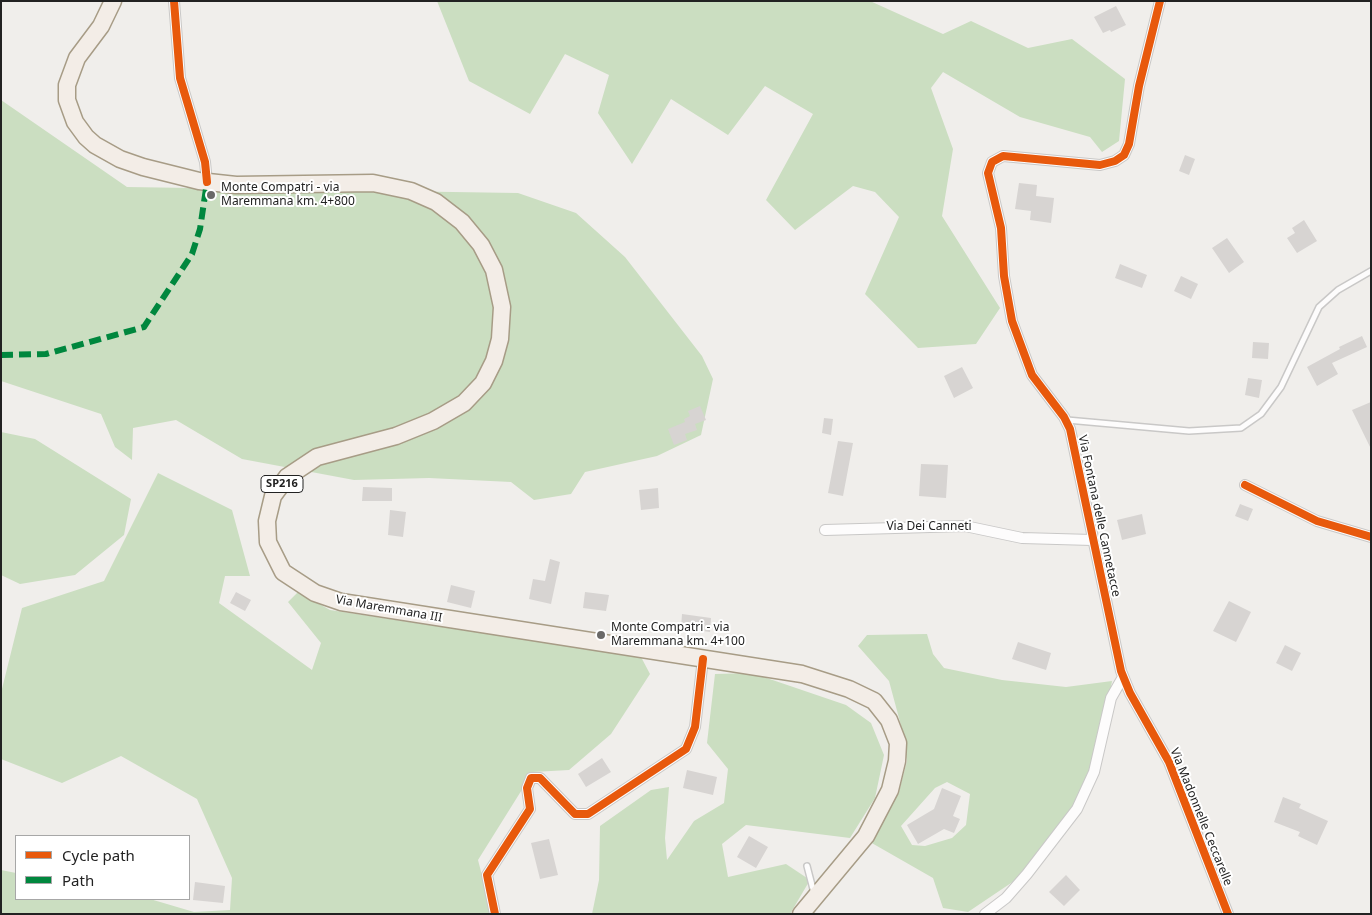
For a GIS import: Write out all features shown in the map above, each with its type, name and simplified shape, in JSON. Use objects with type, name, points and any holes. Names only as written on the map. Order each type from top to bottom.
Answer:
[{"type":"main road","name":"Via Maremmana III","points":[[113,1],[101,26],[77,58],[68,77],[67,96],[75,122],[90,141],[120,158],[166,174],[207,182],[236,185],[368,183],[411,190],[449,212],[473,234],[489,258],[500,291],[502,316],[498,351],[486,377],[471,397],[451,412],[411,431],[317,458],[292,473],[278,488],[271,502],[267,528],[272,552],[283,572],[315,592],[341,602],[802,674],[849,689],[878,704],[892,725],[898,743],[897,762],[887,798],[860,844],[801,914]]},
{"type":"street","points":[[174,1],[180,78],[203,156],[207,182]]},
{"type":"street","name":"Via Fontana delle Cannetacce","points":[[1123,677],[1067,420],[1035,380],[1016,334],[1006,289],[1001,228],[988,168],[995,159],[1004,156],[1100,165],[1115,161],[1124,155],[1129,144],[1141,77],[1160,1]]},
{"type":"street","points":[[1245,485],[1317,521],[1371,537]]},
{"type":"street","name":"Via Dei Canneti","points":[[825,530],[965,526],[1016,537],[1092,540]]},
{"type":"street","points":[[495,914],[487,875],[530,810],[527,788],[531,778],[540,778],[575,814],[588,814],[686,749],[695,727],[703,659]]},
{"type":"street","points":[[985,914],[1006,898],[1077,809],[1094,772],[1112,695],[1123,677]]},
{"type":"street","name":"Via Madonnelle Ceccarelle","points":[[1123,677],[1169,762],[1228,914]]},
{"type":"lane","points":[[1067,420],[1189,431],[1241,428],[1261,414],[1281,387],[1319,307],[1334,293],[1371,271]]},
{"type":"lane","points":[[807,866],[815,897]]},
{"type":"green space","points":[[437,1],[870,1],[943,34],[971,21],[1028,48],[1072,39],[1125,79],[1119,141],[1102,152],[1090,137],[1020,117],[943,72],[931,88],[953,149],[942,216],[1000,308],[976,344],[918,348],[865,294],[899,217],[875,192],[853,186],[795,230],[766,200],[813,114],[765,86],[728,135],[671,99],[632,164],[598,113],[609,75],[565,54],[530,114],[469,81]]},
{"type":"green space","points":[[1,100],[127,187],[518,193],[576,213],[625,257],[702,356],[713,379],[701,435],[657,456],[585,472],[571,494],[534,500],[511,482],[429,478],[354,480],[242,459],[176,420],[133,428],[132,460],[115,447],[101,414],[1,381]]},
{"type":"green space","points":[[1,432],[35,439],[131,499],[124,535],[75,575],[20,584],[1,575]]},
{"type":"green space","points":[[158,473],[232,510],[250,576],[225,576],[219,603],[312,670],[321,643],[288,602],[298,592],[330,610],[641,657],[650,674],[611,734],[569,770],[533,772],[478,860],[492,914],[1,914],[1,870],[15,873],[15,900],[153,900],[194,912],[230,910],[232,878],[197,799],[121,756],[62,783],[1,759],[1,693],[22,608],[104,581]]},
{"type":"green space","points":[[927,634],[933,654],[944,668],[1002,680],[1066,687],[1112,681],[1105,722],[1085,786],[1058,831],[1014,881],[968,912],[943,908],[933,878],[870,842],[899,792],[907,761],[903,733],[889,681],[858,646],[867,635]],"holes":[[[947,782],[970,794],[966,825],[952,838],[925,846],[912,845],[901,826],[935,788]]]},
{"type":"green space","points":[[752,673],[846,705],[871,723],[884,755],[875,798],[850,838],[746,825],[722,844],[728,877],[786,864],[810,880],[790,914],[592,914],[599,880],[600,826],[651,790],[669,787],[665,838],[667,860],[694,821],[724,803],[728,769],[707,743],[715,674]]},
{"type":"building","points":[[1116,6],[1126,25],[1111,32],[1110,30],[1103,33],[1094,17]]},
{"type":"building","points":[[1185,155],[1195,159],[1189,175],[1179,171]]},
{"type":"building","points":[[1019,183],[1037,185],[1036,196],[1054,198],[1051,223],[1030,220],[1031,211],[1015,209]]},
{"type":"building","points":[[1304,220],[1317,241],[1297,253],[1287,238],[1295,233],[1292,228]]},
{"type":"building","points":[[1227,238],[1244,262],[1229,273],[1212,248]]},
{"type":"building","points":[[1120,264],[1147,275],[1142,288],[1115,278]]},
{"type":"building","points":[[1181,276],[1198,284],[1191,299],[1174,291]]},
{"type":"building","points":[[1362,336],[1367,347],[1332,363],[1338,374],[1317,386],[1307,367],[1340,349],[1339,347]]},
{"type":"building","points":[[1253,342],[1269,343],[1268,359],[1252,358]]},
{"type":"building","points":[[962,367],[973,388],[954,398],[944,376]]},
{"type":"building","points":[[1248,378],[1262,380],[1259,398],[1245,395]]},
{"type":"building","points":[[1371,402],[1371,449],[1352,410]]},
{"type":"building","points":[[700,406],[706,420],[695,424],[697,430],[685,434],[687,440],[674,445],[668,429],[685,422],[684,419],[690,416],[688,411]]},
{"type":"building","points":[[824,418],[833,419],[831,435],[822,433]]},
{"type":"building","points":[[838,441],[853,443],[843,496],[828,493]]},
{"type":"building","points":[[921,464],[948,465],[946,498],[919,496]]},
{"type":"building","points":[[363,487],[392,488],[392,501],[362,501]]},
{"type":"building","points":[[658,488],[659,508],[641,510],[639,490]]},
{"type":"building","points":[[1240,504],[1253,509],[1248,521],[1235,516]]},
{"type":"building","points":[[390,510],[406,512],[403,537],[388,535]]},
{"type":"building","points":[[1142,514],[1146,534],[1122,540],[1117,520]]},
{"type":"building","points":[[550,559],[560,562],[551,604],[529,599],[533,579],[545,581]]},
{"type":"building","points":[[451,585],[475,591],[471,608],[447,602]]},
{"type":"building","points":[[236,592],[251,600],[245,611],[230,603]]},
{"type":"building","points":[[585,592],[609,595],[606,611],[583,608]]},
{"type":"building","points":[[1229,601],[1251,612],[1236,642],[1213,631]]},
{"type":"building","points":[[682,614],[711,618],[710,632],[681,628]]},
{"type":"building","points":[[1018,642],[1051,653],[1046,670],[1012,659]]},
{"type":"building","points":[[1285,645],[1301,653],[1292,671],[1276,663]]},
{"type":"building","points":[[602,758],[611,772],[586,787],[578,774]]},
{"type":"building","points":[[687,770],[717,777],[713,795],[683,788]]},
{"type":"building","points":[[942,788],[961,796],[953,816],[960,819],[954,833],[944,829],[918,844],[907,825],[934,809]]},
{"type":"building","points":[[1283,797],[1301,804],[1299,808],[1328,821],[1317,845],[1298,836],[1300,832],[1274,822]]},
{"type":"building","points":[[749,836],[768,847],[756,868],[737,857]]},
{"type":"building","points":[[549,839],[558,875],[540,879],[531,843]]},
{"type":"building","points":[[1066,875],[1080,890],[1064,906],[1049,892]]},
{"type":"building","points":[[195,882],[225,886],[223,903],[193,900]]},
{"type":"marked path","points":[[1,355],[46,354],[144,327],[192,254],[200,229],[207,182]]},
{"type":"cycle path","points":[[174,1],[180,78],[205,162],[207,182]]},
{"type":"cycle path","points":[[1160,1],[1139,86],[1129,144],[1124,155],[1115,161],[1100,165],[1003,156],[992,162],[988,173],[1001,228],[1004,276],[1012,321],[1032,375],[1064,417],[1070,429],[1121,671],[1130,693],[1169,762],[1228,914]]},
{"type":"cycle path","points":[[1245,485],[1317,521],[1371,537]]},
{"type":"cycle path","points":[[495,914],[487,875],[530,809],[527,788],[531,778],[540,778],[575,814],[588,814],[686,749],[695,727],[703,659]]},
{"type":"place","name":"Monte Compatri - via Maremmana km. 4+800","points":[[211,195]]},
{"type":"place","name":"Monte Compatri - via Maremmana km. 4+100","points":[[601,635]]}]
